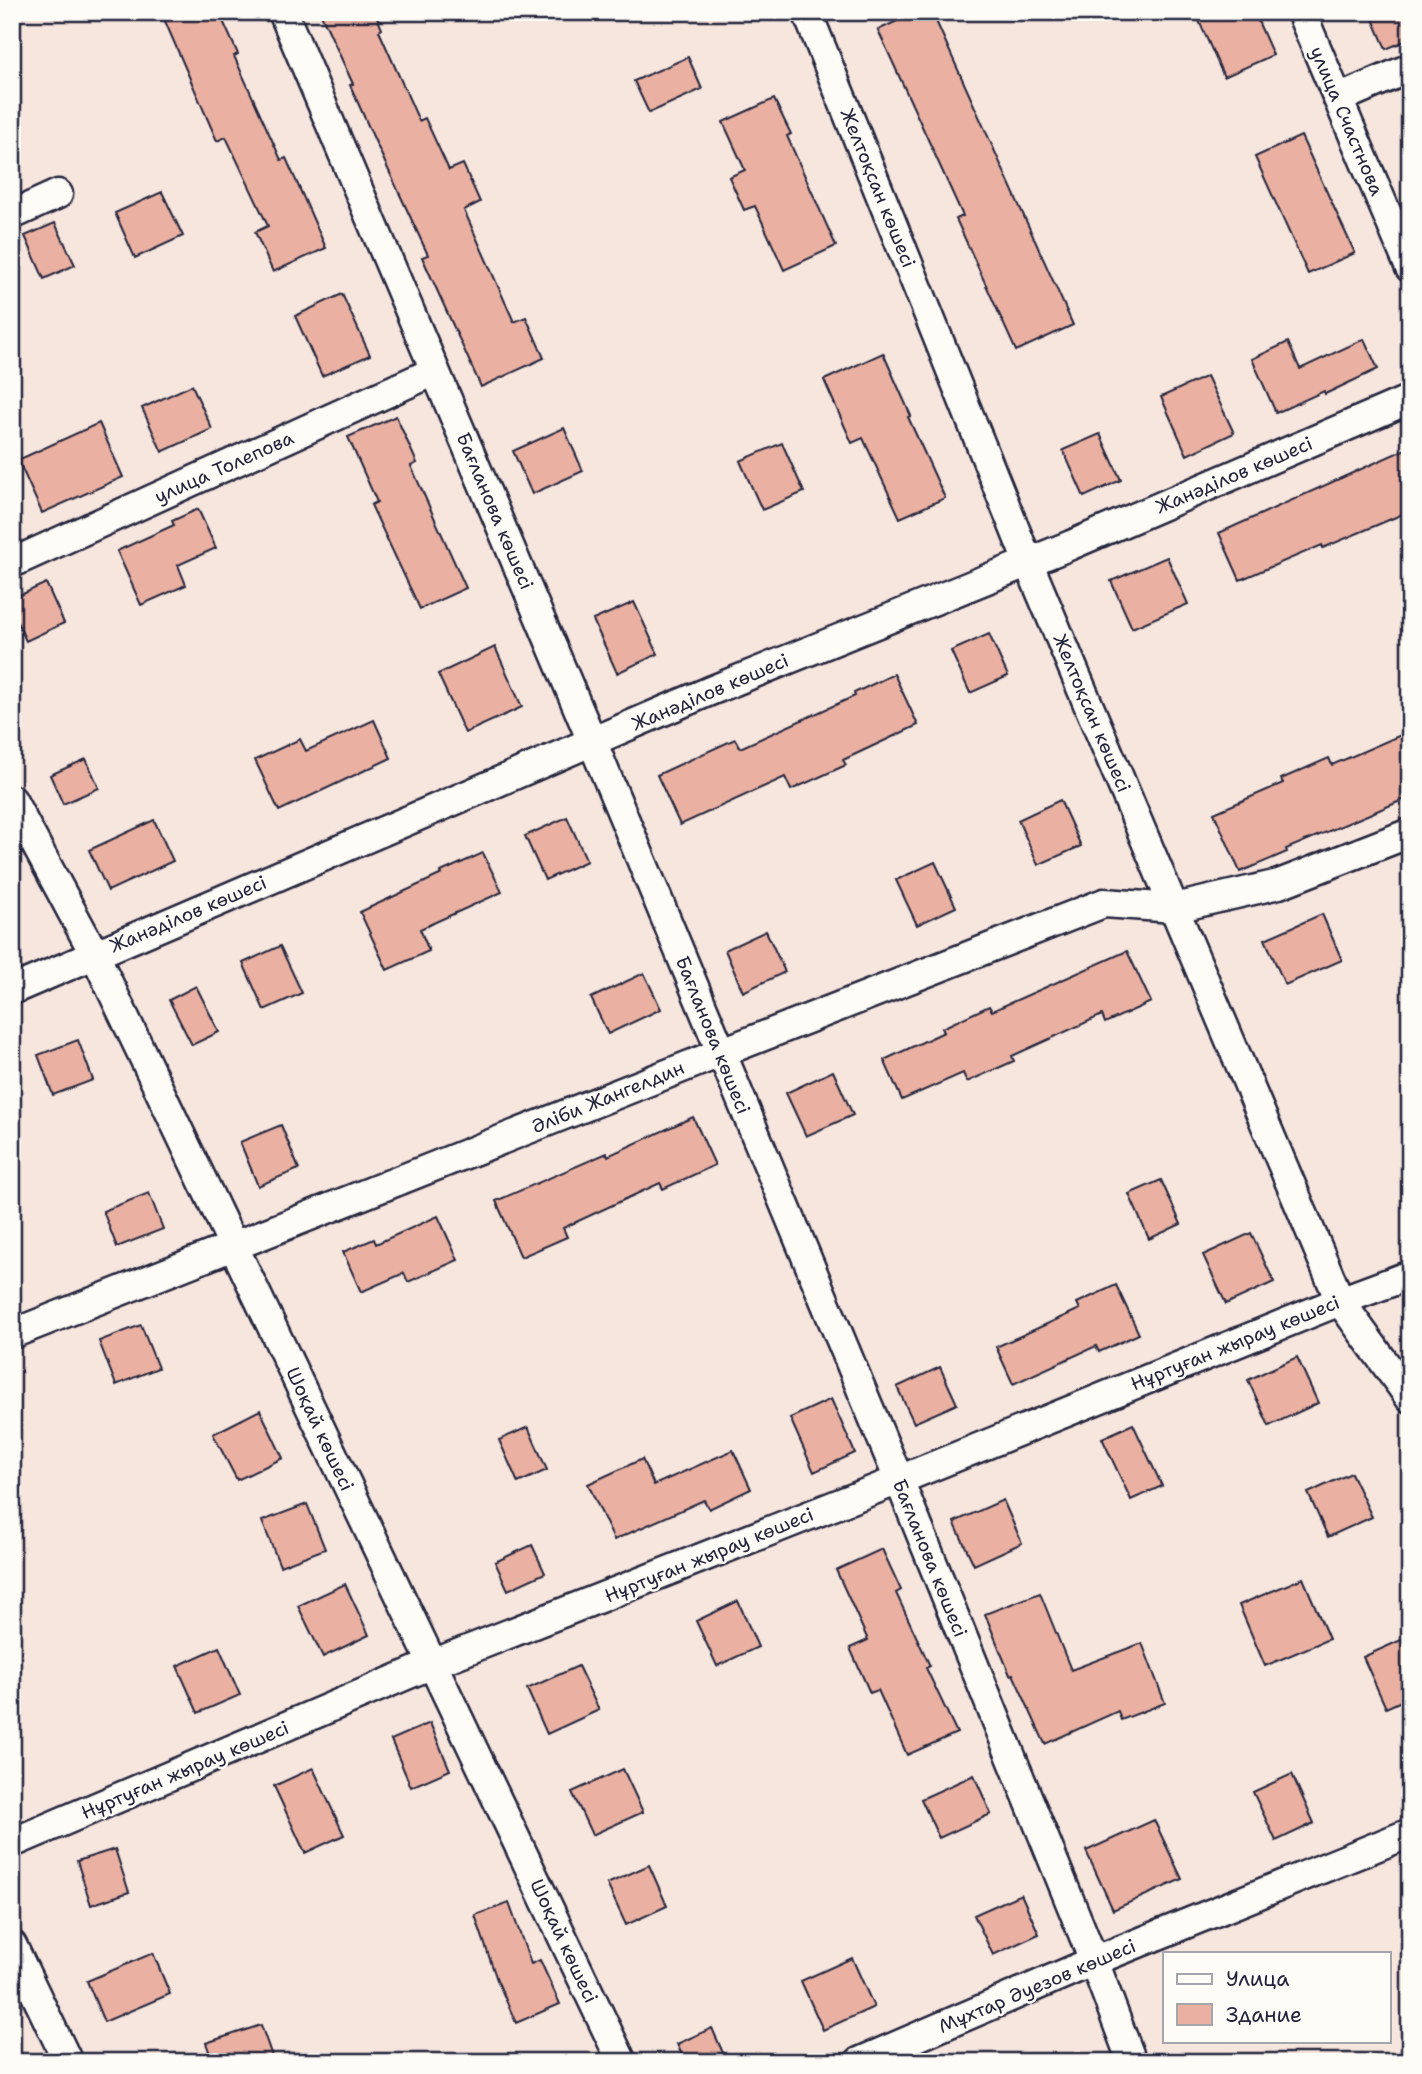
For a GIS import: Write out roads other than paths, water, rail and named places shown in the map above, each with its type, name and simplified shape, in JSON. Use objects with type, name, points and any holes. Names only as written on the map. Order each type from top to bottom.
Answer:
[{"type":"street","name":"Бағланова көшесі","points":[[283,12],[592,741],[899,1480],[1094,1961],[1132,2062]]},
{"type":"street","name":"Желтоқсан көшесі","points":[[807,12],[1028,562],[1340,1301],[1410,1398]]},
{"type":"street","name":"улица Счастнова","points":[[1301,12],[1410,268]]},
{"type":"street","points":[[1338,99],[1410,68]]},
{"type":"street","points":[[12,215],[58,194]]},
{"type":"street","name":"улица Толепова","points":[[12,562],[435,371]]},
{"type":"street","name":"Жанәділов көшесі","points":[[12,990],[723,685],[1028,562],[1410,399]]},
{"type":"street","name":"Шоқай көшесі","points":[[12,800],[95,955],[622,2062]]},
{"type":"street","name":"Әліби Жангелдин","points":[[12,1334],[1104,903],[1175,908],[1279,884],[1410,833]]},
{"type":"street","name":"Нұртуған жырау көшесі","points":[[12,1843],[432,1664],[1410,1275]]},
{"type":"street","name":"Мұхтар Әуезов көшесі","points":[[859,2062],[1094,1961],[1410,1833]]},
{"type":"street","points":[[12,1945],[68,2062]]}]
